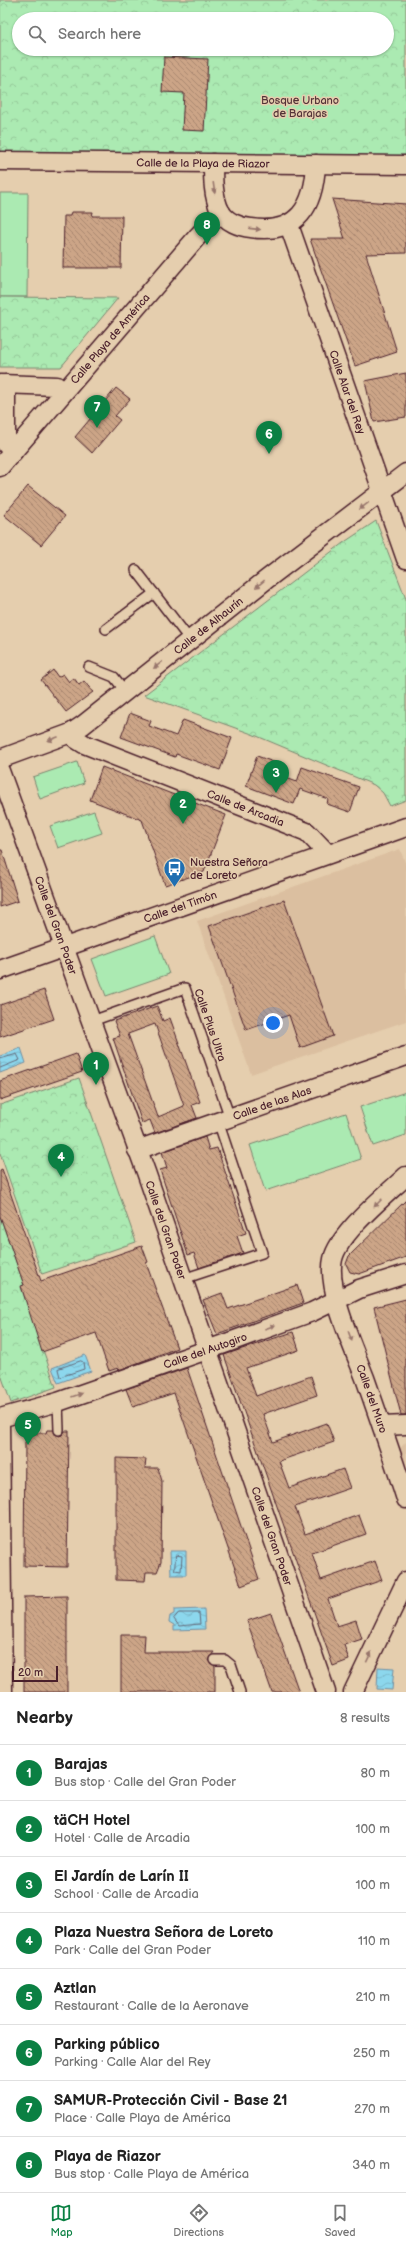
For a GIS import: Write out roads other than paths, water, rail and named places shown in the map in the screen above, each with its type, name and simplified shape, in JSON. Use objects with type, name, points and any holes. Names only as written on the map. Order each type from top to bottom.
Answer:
[{"type":"street","name":"Calle de la Playa de Riazor","points":[[0,161],[406,165]]},
{"type":"street","points":[[213,163],[215,198],[221,212],[230,222],[243,227],[260,230],[289,225],[304,210],[311,196],[316,164]]},
{"type":"street","name":"Calle Playa de América","points":[[0,467],[196,237],[221,212]]},
{"type":"street","name":"Calle Alar del Rey","points":[[289,225],[406,559]]},
{"type":"street","points":[[13,452],[6,444],[3,384],[57,386],[63,392]]},
{"type":"street","name":"Calle de Alhaurín","points":[[0,760],[71,733],[267,579],[406,474]]},
{"type":"street","name":"Calle de Arcadia","points":[[71,733],[76,739],[84,744],[307,832],[328,854]]},
{"type":"street","name":"Calle del Gran Poder","points":[[0,771],[92,1021],[326,1692]]},
{"type":"street","name":"Calle del Timón","points":[[0,970],[406,827]]},
{"type":"street","name":"Calle de las Alas","points":[[137,1150],[406,1056]]},
{"type":"street","name":"Calle del Muro","points":[[406,1176],[344,1236],[337,1248],[332,1269],[336,1299],[382,1426],[406,1499]]},
{"type":"street","name":"Calle del Autogiro","points":[[0,1418],[58,1402],[312,1312],[359,1289],[406,1274]]},
{"type":"street","points":[[0,1422],[3,1692]]},
{"type":"street","points":[[382,1426],[406,1425]]},
{"type":"street","points":[[353,1692],[406,1581]]},
{"type":"lane","points":[[136,570],[190,640]]},
{"type":"lane","points":[[106,629],[154,593]]},
{"type":"lane","points":[[89,667],[114,677],[125,691]]},
{"type":"lane","name":"Calle Plus Ultra","points":[[92,1021],[185,988],[262,1253],[183,1280]]},
{"type":"lane","points":[[58,1402],[59,1430]]},
{"type":"lane","points":[[215,1660],[225,1660],[231,1665],[240,1692]]},
{"type":"water","points":[[21,1048],[26,1063],[0,1073],[0,1056]]},
{"type":"water","points":[[85,1355],[91,1371],[58,1383],[52,1368]]},
{"type":"water","points":[[170,1551],[186,1551],[186,1575],[171,1575]]},
{"type":"water","points":[[204,1609],[205,1629],[174,1630],[174,1625],[169,1622],[170,1616],[174,1614],[174,1610]]},
{"type":"water","points":[[378,1667],[394,1668],[392,1690],[377,1689]]},
{"type":"place","name":"Playa de Riazor","points":[[207,245]]},
{"type":"place","name":"SAMUR-Protección Civil - Base 21","points":[[97,428]]},
{"type":"place","name":"Parking público","points":[[269,454]]},
{"type":"place","name":"El Jardín de Larín II","points":[[276,793]]},
{"type":"place","name":"täCH Hotel","points":[[183,824]]},
{"type":"place","name":"Nuestra Señora de Loreto","points":[[174,888]]},
{"type":"place","name":"Barajas","points":[[96,1085]]},
{"type":"place","name":"Plaza Nuestra Señora de Loreto","points":[[61,1177]]},
{"type":"place","name":"Aztlan","points":[[28,1445]]},
{"type":"park label","name":"Bosque Urbano de Barajas","points":[[300,106]]}]
